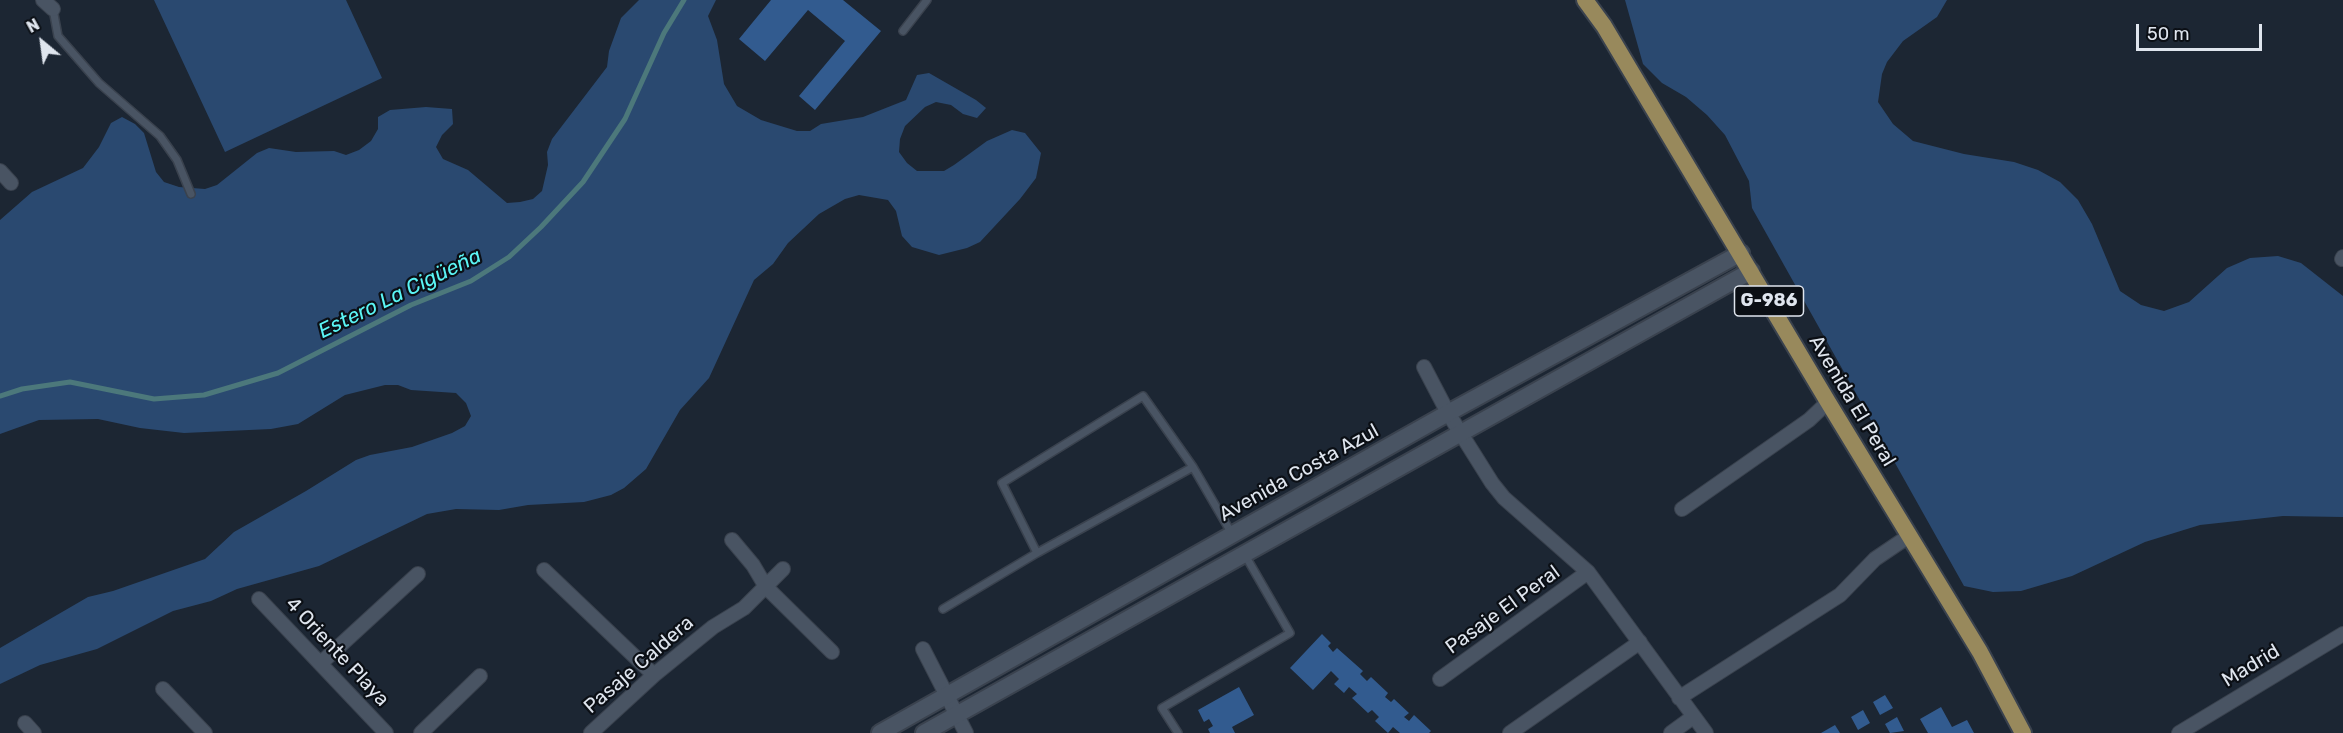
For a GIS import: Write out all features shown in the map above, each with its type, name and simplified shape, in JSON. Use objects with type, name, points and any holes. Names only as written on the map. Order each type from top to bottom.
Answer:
[{"type":"main road","name":"Avenida El Peral","points":[[1585,0],[1604,26],[1980,652],[2024,733]]},
{"type":"street","points":[[0,171],[11,183]]},
{"type":"street","name":"Avenida Costa Azul","points":[[880,733],[1448,413],[1741,253]]},
{"type":"street","points":[[924,733],[1751,271]]},
{"type":"street","points":[[1424,367],[1448,413],[1492,483],[1504,498],[1588,572],[1706,733]]},
{"type":"street","points":[[1682,509],[1809,420],[1828,402]]},
{"type":"street","points":[[1679,698],[1840,595],[1875,558],[1909,536]]},
{"type":"street","points":[[732,540],[753,565],[766,587],[832,652]]},
{"type":"street","name":"Pasaje Caldera","points":[[591,733],[654,675],[713,627],[744,608],[783,569]]},
{"type":"street","points":[[544,570],[654,675]]},
{"type":"street","name":"Pasaje El Peral","points":[[1440,679],[1588,572]]},
{"type":"street","points":[[321,663],[418,574]]},
{"type":"street","name":"4 Oriente Playa","points":[[259,599],[386,733]]},
{"type":"street","name":"Madrid","points":[[2179,733],[2343,634]]},
{"type":"street","points":[[1510,733],[1640,642]]},
{"type":"street","points":[[923,649],[966,733]]},
{"type":"street","points":[[421,733],[480,676]]},
{"type":"street","points":[[163,689],[205,733]]},
{"type":"street","points":[[1671,733],[1693,717]]},
{"type":"street","points":[[2202,718],[2207,733]]},
{"type":"lane","points":[[903,31],[927,0]]},
{"type":"lane","points":[[48,5],[58,36],[99,83],[160,136],[177,160],[191,194]]},
{"type":"lane","points":[[1037,553],[1002,483],[1143,396],[1193,467],[1232,535]]},
{"type":"lane","points":[[943,609],[1037,553],[1193,467]]},
{"type":"lane","points":[[1178,733],[1162,708],[1290,633],[1244,555]]},
{"type":"shaded area","points":[[154,0],[346,0],[382,78],[225,152]]},
{"type":"shaded area","points":[[639,0],[716,0],[708,16],[717,40],[724,84],[737,106],[761,120],[797,131],[810,131],[821,124],[863,117],[906,100],[917,75],[929,73],[986,108],[977,118],[963,114],[951,105],[936,102],[925,107],[905,126],[900,139],[899,152],[907,163],[917,171],[944,171],[987,141],[1012,130],[1025,133],[1041,153],[1036,178],[980,242],[939,255],[912,247],[902,236],[896,211],[888,200],[859,195],[845,199],[819,214],[788,243],[773,264],[754,280],[709,378],[680,410],[646,469],[624,488],[611,495],[584,502],[528,505],[499,510],[456,509],[427,514],[319,566],[237,589],[211,601],[173,611],[97,649],[40,665],[0,684],[0,648],[88,597],[113,591],[205,559],[234,532],[356,460],[412,447],[452,433],[465,426],[471,416],[466,403],[456,393],[411,390],[398,385],[385,385],[345,395],[298,424],[271,429],[184,433],[140,428],[98,419],[39,420],[0,434],[0,220],[32,192],[83,168],[99,147],[111,123],[122,117],[135,124],[144,133],[156,172],[164,182],[179,187],[205,189],[217,185],[257,153],[269,148],[296,152],[334,151],[346,155],[359,150],[371,141],[378,129],[378,117],[390,110],[426,107],[452,109],[453,124],[442,135],[436,147],[443,159],[468,170],[507,203],[533,199],[542,191],[548,165],[547,152],[552,139],[607,67],[609,51],[621,18]]},
{"type":"shaded area","points":[[1625,0],[1947,0],[1937,17],[1903,41],[1887,62],[1882,74],[1878,102],[1893,124],[1913,141],[1964,154],[2014,162],[2038,170],[2060,182],[2078,200],[2092,224],[2120,291],[2141,305],[2164,311],[2189,302],[2227,268],[2250,258],[2278,256],[2301,263],[2343,296],[2343,517],[2283,516],[2200,525],[2145,542],[2072,576],[2021,591],[1993,592],[1964,586],[1752,208],[1749,181],[1725,135],[1707,115],[1686,97],[1662,83],[1643,64]]},
{"type":"building","points":[[771,0],[843,0],[881,31],[815,110],[799,96],[845,41],[808,10],[765,61],[739,39]]},
{"type":"building","points":[[1322,634],[1331,643],[1328,646],[1333,652],[1337,648],[1363,671],[1360,674],[1367,681],[1371,677],[1388,693],[1385,697],[1391,702],[1394,699],[1409,713],[1404,717],[1409,721],[1414,715],[1431,731],[1429,733],[1400,733],[1393,727],[1388,733],[1375,721],[1379,717],[1372,710],[1368,713],[1352,698],[1357,694],[1349,687],[1344,693],[1334,684],[1339,679],[1331,671],[1313,690],[1290,668]]},
{"type":"building","points":[[1239,687],[1254,715],[1232,727],[1235,733],[1210,733],[1208,729],[1213,726],[1209,719],[1204,722],[1198,710]]},
{"type":"building","points":[[1885,695],[1893,708],[1880,715],[1873,702]]},
{"type":"building","points":[[1941,707],[1952,727],[1967,720],[1974,733],[1928,733],[1920,719]]},
{"type":"building","points":[[1863,710],[1870,723],[1858,730],[1851,717]]},
{"type":"building","points":[[1897,717],[1904,731],[1890,733],[1885,724]]},
{"type":"building","points":[[1835,725],[1840,733],[1821,733]]},
{"type":"waterway","name":"Estero La Cigüeña","points":[[0,396],[22,389],[70,382],[154,399],[204,395],[278,373],[411,305],[471,281],[509,257],[583,182],[625,119],[664,33],[684,0]]}]
